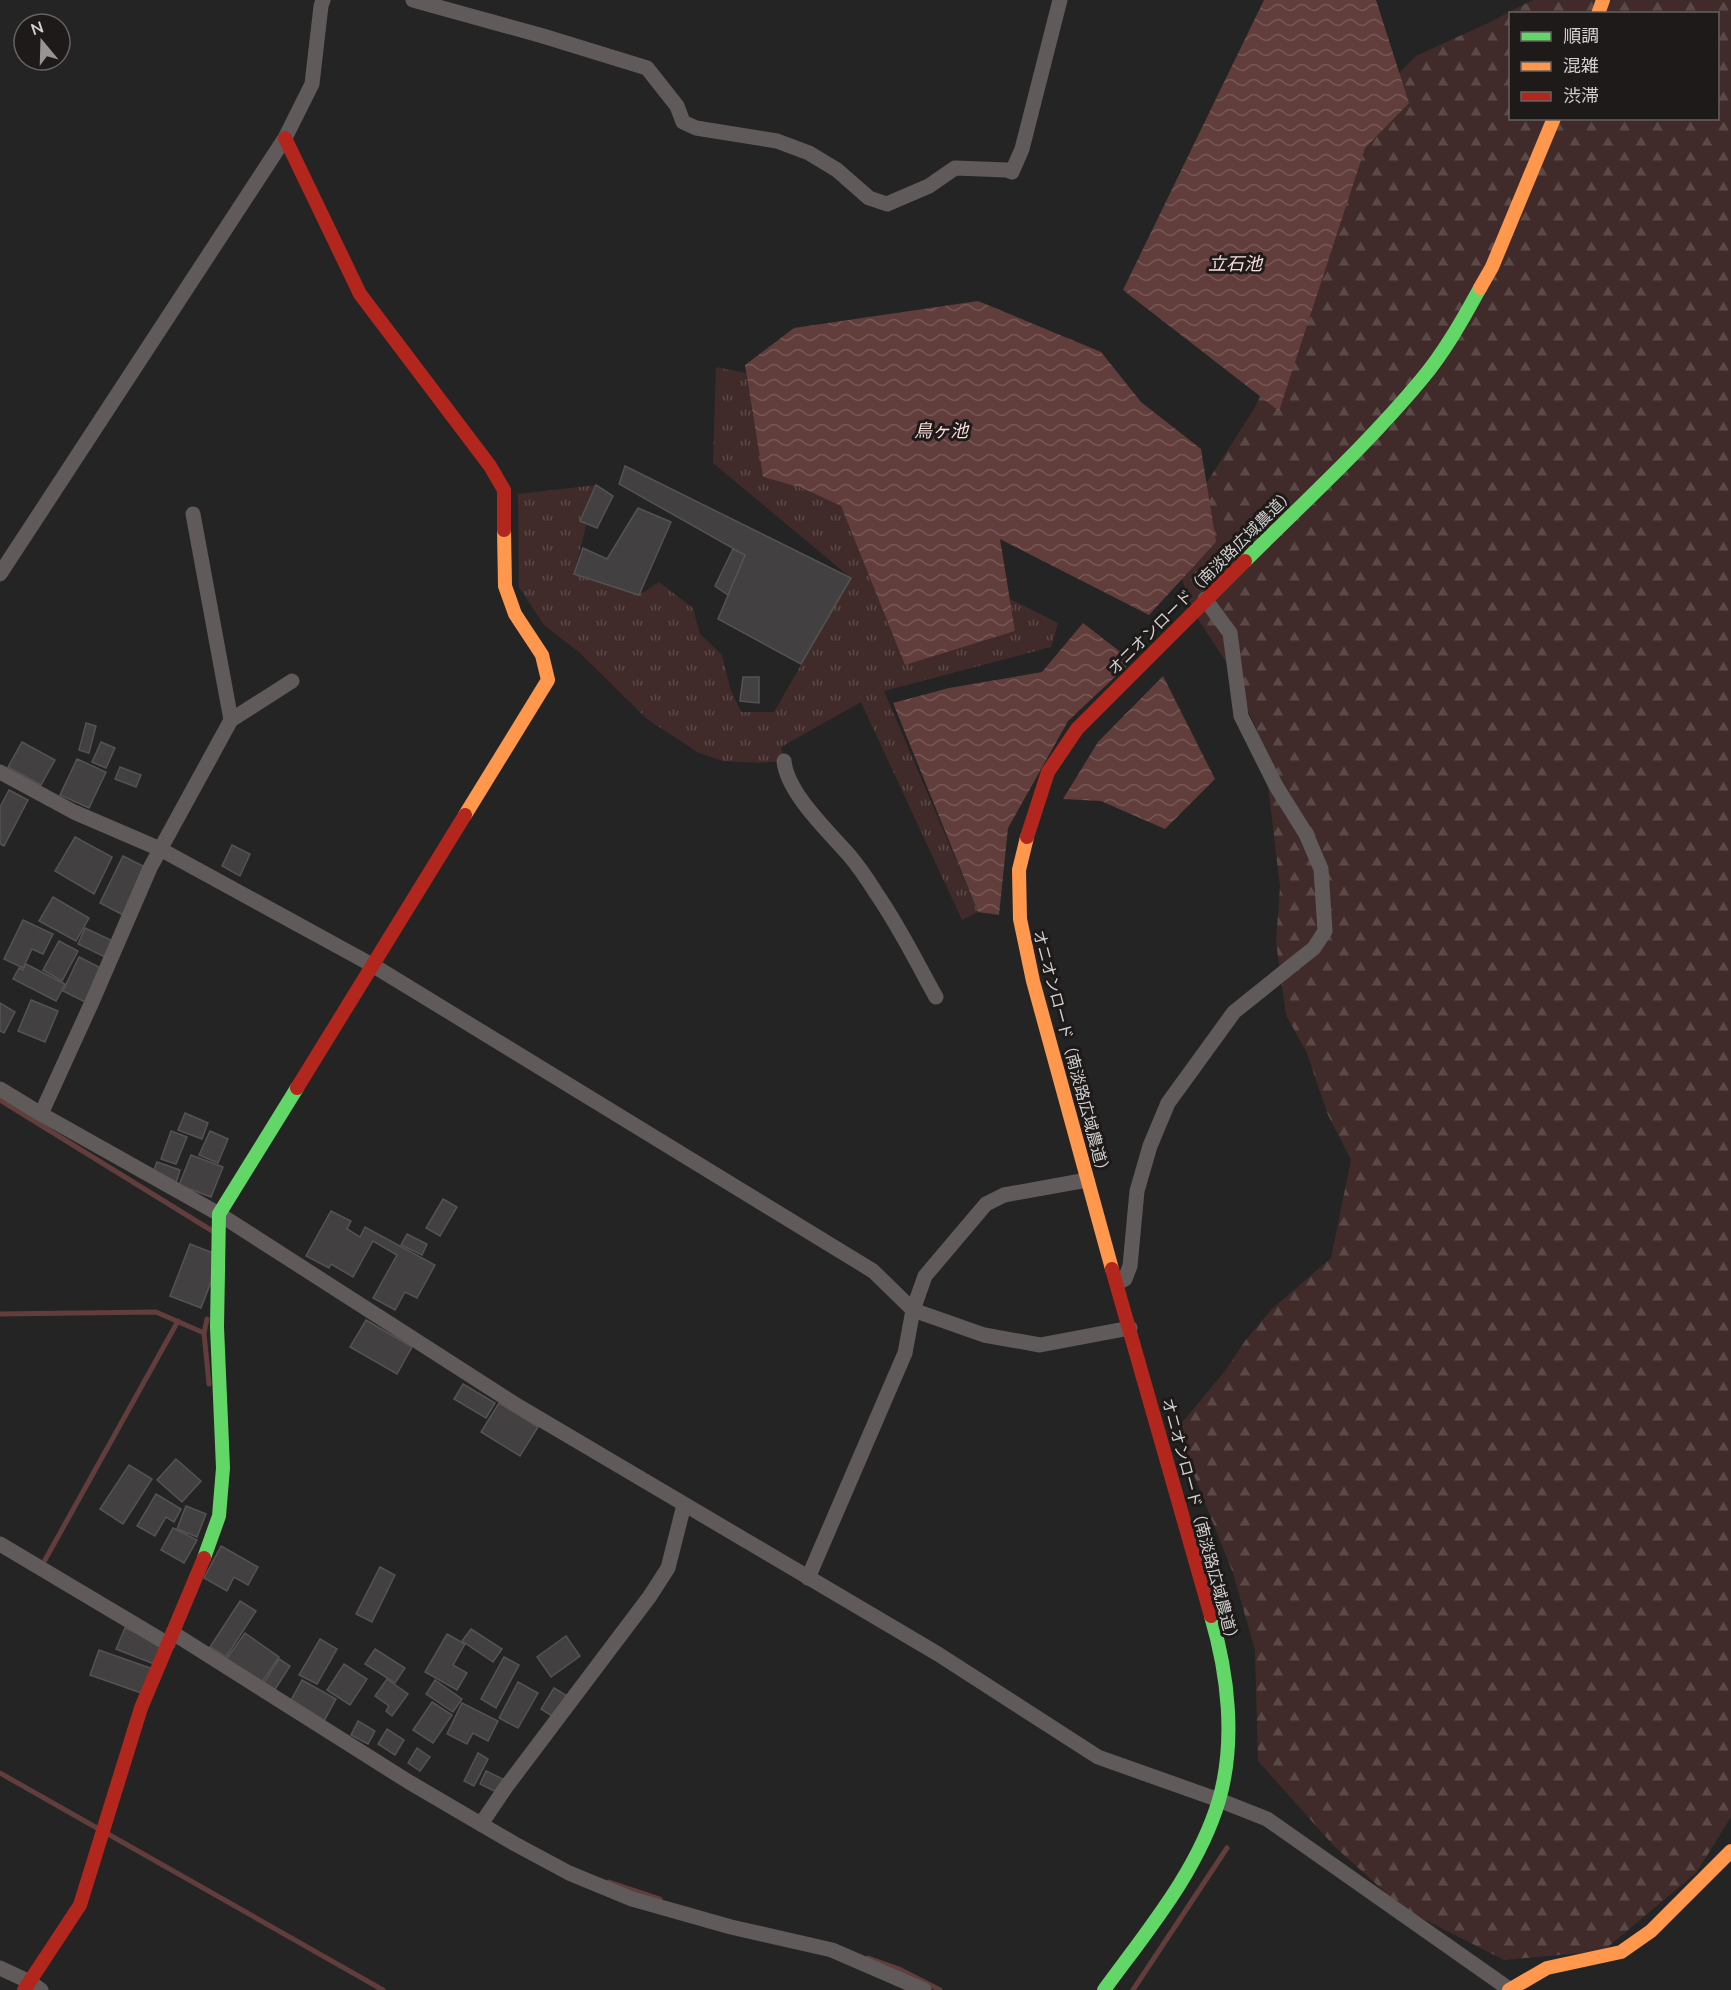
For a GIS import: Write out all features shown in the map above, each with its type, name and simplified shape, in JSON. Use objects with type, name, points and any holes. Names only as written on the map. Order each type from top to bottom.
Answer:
[{"type":"street","points":[[0,574],[285,138],[312,84],[323,0]]},
{"type":"street","points":[[413,0],[647,68],[677,106],[683,122],[696,128],[777,141],[809,153],[837,170],[869,198],[887,204],[930,186],[955,168],[1012,172],[1022,149],[1060,0]]},
{"type":"street","name":"オニオンロード（南淡路広域農道）","points":[[1104,1990],[1176,1888],[1203,1842],[1219,1800],[1227,1738],[1226,1691],[1221,1651],[1033,981],[1020,919],[1019,870],[1030,824],[1048,772],[1077,729],[1371,435],[1422,379],[1465,316],[1492,267],[1553,120]]},
{"type":"street","points":[[0,1968],[32,1987],[80,1905],[141,1708],[219,1516],[223,1468],[218,1327],[219,1214],[374,966],[548,680],[542,655],[515,614],[505,586],[504,489],[490,466],[360,294],[285,138]]},
{"type":"street","points":[[193,514],[231,720]]},
{"type":"street","points":[[1117,1283],[1125,1279],[1130,1266],[1137,1191],[1150,1146],[1168,1103],[1234,1012],[1314,948],[1325,931],[1321,869],[1306,834],[1276,786],[1241,716],[1230,633],[1205,600]]},
{"type":"street","points":[[41,1114],[150,868],[231,720],[292,681]]},
{"type":"street","points":[[784,761],[796,791],[878,895],[936,997]]},
{"type":"street","points":[[0,772],[74,813],[160,849],[374,966],[873,1271],[913,1310],[984,1335],[1040,1345],[1130,1328]]},
{"type":"street","points":[[0,1089],[219,1214],[518,1406],[938,1654],[1098,1757],[1219,1800],[1267,1820],[1509,1990],[1547,1968],[1621,1952],[1651,1930],[1731,1851]]},
{"type":"street","points":[[808,1578],[905,1353],[913,1310],[925,1276],[986,1204],[1004,1195],[1087,1180]]},
{"type":"street","points":[[481,1824],[506,1787],[643,1606],[668,1568],[684,1505]]},
{"type":"street","points":[[0,1544],[170,1638],[409,1782],[569,1873],[632,1899],[731,1927],[832,1950],[924,1990]]},
{"type":"green space","points":[[1533,0],[1731,0],[1731,1817],[1696,1873],[1603,1951],[1504,1960],[1404,1909],[1335,1847],[1258,1761],[1255,1650],[1233,1573],[1176,1430],[1272,1309],[1331,1258],[1351,1160],[1328,1115],[1307,1053],[1286,1015],[1276,942],[1280,887],[1268,785],[1256,728],[1226,662],[1194,613],[1182,579],[1204,487],[1254,409],[1294,326],[1370,102],[1416,56],[1509,12],[1509,120],[1719,120],[1719,12],[1510,12]]},
{"type":"green space","points":[[716,367],[746,373],[763,477],[802,488],[841,506],[905,664],[1015,631],[1010,599],[1058,623],[1051,647],[884,691],[978,912],[962,920],[861,702],[781,747],[784,761],[758,763],[723,761],[699,753],[647,719],[579,652],[544,625],[519,587],[518,494],[596,485],[574,574],[639,595],[659,582],[693,608],[700,634],[722,655],[730,688],[741,712],[774,712],[851,578],[713,463]]},
{"type":"water","name":"立石池","points":[[1264,0],[1376,0],[1409,103],[1365,148],[1279,411],[1123,290]]},
{"type":"water","name":"鳥ヶ池","points":[[978,301],[1101,352],[1141,402],[1201,449],[1216,542],[1149,615],[1000,539],[1015,631],[905,665],[841,506],[802,488],[763,477],[745,365],[794,328]]},
{"type":"water","points":[[1083,623],[1132,661],[1068,721],[1008,828],[999,915],[978,912],[893,703],[949,688],[1042,672]]},
{"type":"water","points":[[1163,676],[1215,779],[1165,829],[1101,801],[1063,799],[1098,742]]},
{"type":"building","points":[[625,466],[851,578],[801,664],[718,619],[745,555],[619,484]]},
{"type":"building","points":[[596,485],[613,496],[597,528],[580,521]]},
{"type":"building","points":[[638,508],[671,522],[639,595],[574,574],[583,548],[607,559]]},
{"type":"building","points":[[733,549],[745,555],[728,595],[715,586]]},
{"type":"building","points":[[743,677],[759,677],[759,703],[740,701]]},
{"type":"building","points":[[86,723],[96,726],[89,753],[79,750]]},
{"type":"building","points":[[22,742],[55,760],[41,785],[8,767]]},
{"type":"building","points":[[101,742],[115,748],[106,768],[92,762]]},
{"type":"building","points":[[77,759],[106,772],[89,808],[60,795]]},
{"type":"building","points":[[120,767],[141,775],[136,787],[115,779]]},
{"type":"building","points":[[9,790],[28,800],[4,846],[0,844],[0,807]]},
{"type":"building","points":[[75,837],[112,857],[94,894],[55,871]]},
{"type":"building","points":[[232,845],[250,854],[240,876],[222,866]]},
{"type":"building","points":[[123,856],[147,868],[123,915],[100,903]]},
{"type":"building","points":[[53,897],[89,918],[76,941],[39,921]]},
{"type":"building","points":[[23,920],[53,934],[43,954],[32,949],[23,968],[4,959]]},
{"type":"building","points":[[85,928],[113,941],[105,957],[78,944]]},
{"type":"building","points":[[59,941],[78,951],[62,981],[43,970]]},
{"type":"building","points":[[79,957],[103,969],[87,1003],[63,991]]},
{"type":"building","points":[[26,964],[65,984],[56,1001],[13,979],[19,968],[23,970]]},
{"type":"building","points":[[31,1000],[58,1011],[45,1042],[18,1031]]},
{"type":"building","points":[[0,1003],[15,1012],[4,1033],[0,1031]]},
{"type":"building","points":[[185,1113],[208,1123],[202,1139],[178,1130]]},
{"type":"building","points":[[171,1131],[187,1137],[176,1164],[161,1159]]},
{"type":"building","points":[[210,1131],[228,1139],[218,1163],[199,1155]]},
{"type":"building","points":[[191,1155],[223,1167],[211,1197],[179,1185]]},
{"type":"building","points":[[157,1162],[180,1170],[176,1183],[152,1175]]},
{"type":"building","points":[[443,1199],[457,1207],[440,1236],[426,1228]]},
{"type":"building","points":[[331,1211],[351,1221],[347,1229],[360,1237],[365,1227],[435,1265],[417,1298],[405,1292],[395,1310],[373,1298],[397,1255],[373,1241],[353,1277],[331,1264],[329,1268],[306,1256]]},
{"type":"building","points":[[407,1234],[427,1244],[422,1255],[401,1245]]},
{"type":"building","points":[[190,1244],[221,1256],[201,1308],[170,1296]]},
{"type":"building","points":[[366,1320],[412,1347],[397,1374],[350,1347]]},
{"type":"building","points":[[463,1384],[495,1403],[486,1418],[454,1399]]},
{"type":"building","points":[[499,1403],[538,1427],[520,1456],[481,1432]]},
{"type":"building","points":[[176,1459],[201,1481],[182,1502],[157,1480]]},
{"type":"building","points":[[129,1465],[152,1479],[123,1524],[100,1509]]},
{"type":"building","points":[[156,1494],[181,1509],[174,1522],[166,1517],[155,1536],[137,1526]]},
{"type":"building","points":[[186,1506],[206,1514],[197,1537],[177,1529]]},
{"type":"building","points":[[173,1528],[197,1540],[184,1563],[161,1550]]},
{"type":"building","points":[[221,1546],[258,1567],[248,1585],[234,1577],[227,1591],[204,1578]]},
{"type":"building","points":[[380,1567],[395,1575],[372,1622],[356,1614]]},
{"type":"building","points":[[240,1601],[256,1611],[226,1657],[210,1647]]},
{"type":"building","points":[[125,1628],[162,1643],[154,1664],[116,1649]]},
{"type":"building","points":[[471,1629],[502,1649],[493,1662],[462,1641]]},
{"type":"building","points":[[245,1633],[279,1657],[260,1685],[225,1661]]},
{"type":"building","points":[[447,1634],[465,1644],[453,1665],[467,1673],[457,1690],[425,1672]]},
{"type":"building","points":[[566,1636],[580,1656],[551,1677],[537,1657]]},
{"type":"building","points":[[320,1639],[337,1649],[317,1684],[299,1675]]},
{"type":"building","points":[[375,1649],[405,1668],[395,1683],[365,1664]]},
{"type":"building","points":[[99,1650],[153,1669],[144,1694],[90,1675]]},
{"type":"building","points":[[504,1657],[519,1665],[496,1708],[481,1699]]},
{"type":"building","points":[[279,1659],[290,1666],[274,1691],[263,1684]]},
{"type":"building","points":[[344,1664],[367,1679],[350,1705],[327,1690]]},
{"type":"building","points":[[387,1679],[408,1694],[392,1716],[386,1711],[389,1706],[375,1696]]},
{"type":"building","points":[[302,1680],[336,1699],[324,1721],[290,1702]]},
{"type":"building","points":[[435,1680],[462,1699],[453,1712],[426,1694]]},
{"type":"building","points":[[518,1682],[538,1693],[518,1728],[499,1718]]},
{"type":"building","points":[[554,1688],[569,1697],[555,1718],[541,1709]]},
{"type":"building","points":[[432,1702],[452,1715],[433,1743],[413,1730]]},
{"type":"building","points":[[462,1703],[498,1721],[488,1741],[473,1733],[467,1744],[447,1734]]},
{"type":"building","points":[[358,1721],[375,1731],[368,1744],[351,1735]]},
{"type":"building","points":[[387,1729],[404,1740],[395,1755],[378,1744]]},
{"type":"building","points":[[417,1748],[430,1757],[420,1771],[408,1763]]},
{"type":"building","points":[[478,1753],[488,1759],[474,1786],[464,1781]]},
{"type":"building","points":[[486,1771],[505,1780],[498,1793],[480,1784]]},
{"type":"waterway","points":[[0,1100],[214,1232]]},
{"type":"waterway","points":[[0,1314],[156,1312],[204,1333]]},
{"type":"waterway","points":[[207,1319],[204,1333],[209,1384]]},
{"type":"waterway","points":[[45,1560],[178,1321]]},
{"type":"waterway","points":[[0,1773],[97,1828]]},
{"type":"waterway","points":[[108,1834],[383,1990]]},
{"type":"waterway","points":[[1133,1990],[1227,1848]]},
{"type":"waterway","points":[[609,1882],[660,1899]]},
{"type":"waterway","points":[[868,1958],[899,1969],[940,1990]]},
{"type":"traffic: fast","points":[[1245,561],[1357,450],[1421,380],[1438,359],[1480,288]]},
{"type":"traffic: fast","points":[[204,1558],[219,1516],[223,1468],[217,1327],[219,1214],[297,1088]]},
{"type":"traffic: fast","points":[[1104,1990],[1154,1923],[1185,1876],[1210,1826],[1219,1800],[1227,1755],[1228,1708],[1222,1661],[1211,1616]]},
{"type":"traffic: slow","points":[[1599,12],[1603,0]]},
{"type":"traffic: slow","points":[[1480,288],[1492,267],[1553,120]]},
{"type":"traffic: slow","points":[[465,815],[548,680],[542,655],[515,614],[505,586],[504,530]]},
{"type":"traffic: slow","points":[[1027,837],[1019,870],[1020,919],[1033,981],[1112,1269]]},
{"type":"traffic: slow","points":[[1509,1990],[1547,1968],[1621,1952],[1651,1931],[1731,1851]]},
{"type":"traffic: jam","points":[[285,138],[360,294],[490,466],[504,490],[504,530]]},
{"type":"traffic: jam","points":[[1027,837],[1048,772],[1077,729],[1245,561]]},
{"type":"traffic: jam","points":[[297,1088],[465,815]]},
{"type":"traffic: jam","points":[[1112,1269],[1211,1616]]},
{"type":"traffic: jam","points":[[24,1990],[80,1905],[141,1708],[204,1558]]}]
